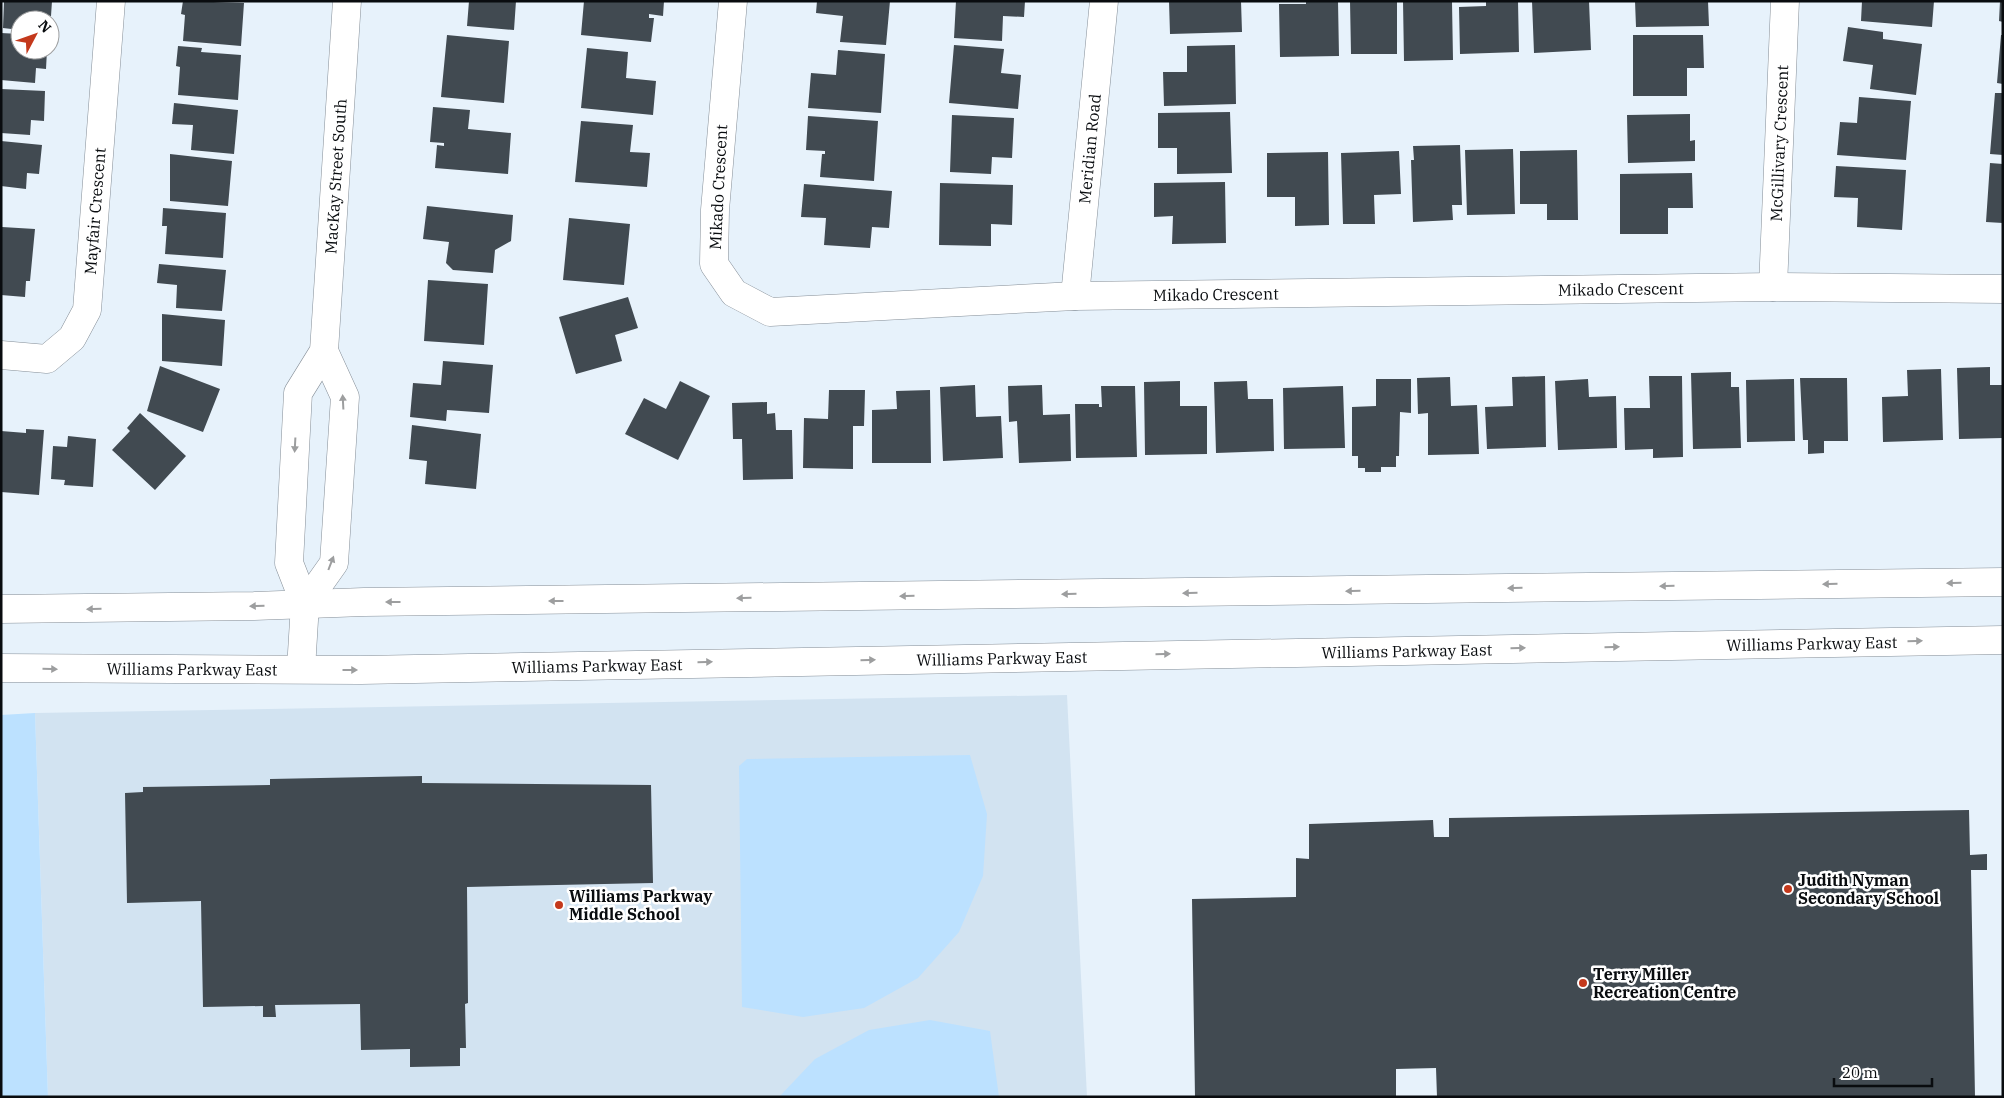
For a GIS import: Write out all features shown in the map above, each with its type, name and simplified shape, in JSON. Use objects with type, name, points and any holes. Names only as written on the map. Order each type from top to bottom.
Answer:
[{"type":"main road","name":"Mayfair Crescent","points":[[1,355],[47,359],[72,338],[87,310],[111,1]]},
{"type":"main road","name":"MacKay Street South","points":[[306,604],[334,563],[344,398],[324,350],[347,1]]},
{"type":"main road","name":"Mikado Crescent","points":[[733,1],[715,210],[714,264],[734,293],[770,312],[1075,296],[1774,287],[2003,290]]},
{"type":"main road","name":"Meridian Road","points":[[1075,296],[1104,1]]},
{"type":"main road","name":"McGillivary Crescent","points":[[1774,287],[1785,1]]},
{"type":"main road","name":"MacKay Street South","points":[[301,669],[306,604],[289,563],[298,393],[324,350]]},
{"type":"main road","points":[[1,609],[2003,582]]},
{"type":"main road","name":"Williams Parkway East","points":[[1,668],[301,669],[2003,640]]},
{"type":"shaded area","name":"Williams Parkway Middle School","points":[[1067,695],[1087,1097],[48,1097],[35,713]]},
{"type":"shaded area","points":[[35,713],[48,1097],[1,1097],[1,715]]},
{"type":"shaded area","points":[[970,755],[987,814],[983,876],[959,932],[918,978],[864,1008],[803,1017],[742,1007],[739,766],[747,759]]},
{"type":"shaded area","points":[[930,1020],[990,1031],[999,1097],[779,1097],[815,1059],[869,1030]]},
{"type":"building","points":[[4,1],[52,1],[51,10],[10,10],[10,29],[3,28]]},
{"type":"building","points":[[183,1],[244,3],[241,46],[183,41],[185,15],[181,14]]},
{"type":"building","points":[[469,1],[516,1],[514,30],[467,26]]},
{"type":"building","points":[[584,1],[664,1],[663,16],[649,14],[649,18],[654,18],[651,42],[581,35]]},
{"type":"building","points":[[817,1],[890,1],[886,45],[840,42],[843,16],[816,13]]},
{"type":"building","points":[[956,1],[1025,1],[1024,17],[1003,16],[1002,41],[954,38]]},
{"type":"building","points":[[1169,1],[1241,1],[1242,32],[1170,34]]},
{"type":"building","points":[[1306,1],[1338,1],[1339,56],[1280,57],[1279,4],[1306,4]]},
{"type":"building","points":[[1350,1],[1397,1],[1397,54],[1351,54]]},
{"type":"building","points":[[1403,1],[1452,2],[1453,60],[1404,61]]},
{"type":"building","points":[[1486,1],[1518,1],[1519,52],[1460,54],[1459,7],[1486,6]]},
{"type":"building","points":[[1532,1],[1589,1],[1591,50],[1534,53]]},
{"type":"building","points":[[1635,1],[1708,1],[1709,26],[1636,27]]},
{"type":"building","points":[[1862,1],[1934,1],[1932,27],[1861,21]]},
{"type":"building","points":[[2000,1],[2003,1],[2003,22],[1999,21]]},
{"type":"building","points":[[1848,27],[1883,32],[1883,39],[1922,44],[1916,95],[1870,89],[1873,65],[1843,61]]},
{"type":"building","points":[[1,33],[10,33],[10,60],[46,60],[46,69],[36,68],[35,83],[1,80]]},
{"type":"building","points":[[447,35],[509,41],[504,103],[441,97]]},
{"type":"building","points":[[1633,35],[1703,35],[1704,68],[1687,68],[1687,96],[1633,96]]},
{"type":"building","points":[[2001,35],[2003,35],[2003,84],[1997,83]]},
{"type":"building","points":[[954,45],[1004,49],[1001,73],[1021,75],[1018,109],[949,103]]},
{"type":"building","points":[[1235,45],[1236,104],[1164,106],[1163,72],[1187,72],[1187,46]]},
{"type":"building","points":[[178,46],[202,48],[201,52],[241,55],[238,100],[178,95],[180,67],[176,66]]},
{"type":"building","points":[[587,48],[628,52],[626,78],[656,81],[653,115],[581,108]]},
{"type":"building","points":[[838,50],[885,54],[881,113],[808,108],[811,73],[836,75]]},
{"type":"building","points":[[1,89],[45,91],[44,121],[31,120],[30,135],[1,133]]},
{"type":"building","points":[[1995,93],[2003,93],[2003,155],[1990,154]]},
{"type":"building","points":[[1859,97],[1911,101],[1906,160],[1837,155],[1840,122],[1857,123]]},
{"type":"building","points":[[174,103],[238,110],[234,154],[191,150],[193,125],[172,124]]},
{"type":"building","points":[[433,107],[470,110],[468,129],[511,133],[508,174],[435,168],[437,145],[444,146],[444,143],[430,142]]},
{"type":"building","points":[[1230,112],[1232,173],[1177,174],[1177,148],[1158,148],[1158,113]]},
{"type":"building","points":[[1690,114],[1690,141],[1695,140],[1695,161],[1628,163],[1627,115]]},
{"type":"building","points":[[952,115],[1014,118],[1012,158],[992,157],[991,174],[950,172]]},
{"type":"building","points":[[808,116],[878,121],[874,181],[820,177],[822,154],[825,154],[825,151],[806,150]]},
{"type":"building","points":[[581,121],[633,125],[630,152],[650,153],[647,187],[575,182]]},
{"type":"building","points":[[1,141],[42,145],[39,174],[27,173],[26,189],[1,186]]},
{"type":"building","points":[[1460,145],[1462,205],[1452,205],[1453,220],[1413,222],[1411,160],[1414,160],[1413,146]]},
{"type":"building","points":[[1513,149],[1515,214],[1467,215],[1465,150]]},
{"type":"building","points":[[1577,150],[1578,220],[1547,220],[1547,204],[1520,204],[1520,151]]},
{"type":"building","points":[[1399,151],[1401,194],[1374,195],[1375,224],[1343,224],[1341,153]]},
{"type":"building","points":[[1328,152],[1329,225],[1295,226],[1295,197],[1267,197],[1267,153]]},
{"type":"building","points":[[170,154],[232,161],[228,206],[170,201]]},
{"type":"building","points":[[1990,163],[2003,164],[2003,223],[1986,222]]},
{"type":"building","points":[[1836,166],[1906,170],[1902,230],[1857,227],[1858,198],[1834,197]]},
{"type":"building","points":[[1692,173],[1693,208],[1668,208],[1668,234],[1620,234],[1620,174]]},
{"type":"building","points":[[1225,182],[1226,243],[1172,244],[1173,216],[1154,217],[1154,183]]},
{"type":"building","points":[[940,183],[1013,185],[1012,225],[991,224],[991,246],[939,245]]},
{"type":"building","points":[[804,184],[892,191],[889,228],[872,227],[870,248],[824,245],[826,218],[801,217]]},
{"type":"building","points":[[427,206],[513,215],[511,241],[495,250],[493,273],[453,270],[446,263],[449,242],[423,239]]},
{"type":"building","points":[[163,208],[226,213],[223,258],[165,254],[167,226],[162,226]]},
{"type":"building","points":[[569,218],[630,224],[624,285],[563,280]]},
{"type":"building","points":[[2,227],[35,229],[30,281],[26,281],[25,297],[1,295]]},
{"type":"building","points":[[159,264],[226,270],[222,311],[176,308],[177,285],[157,283]]},
{"type":"building","points":[[428,280],[488,284],[484,345],[424,341]]},
{"type":"building","points":[[628,297],[638,328],[615,335],[622,361],[576,374],[559,317]]},
{"type":"building","points":[[162,314],[225,320],[222,366],[162,361]]},
{"type":"building","points":[[443,361],[493,365],[489,413],[447,410],[446,421],[410,417],[413,383],[441,385]]},
{"type":"building","points":[[160,366],[220,389],[203,432],[147,411]]},
{"type":"building","points":[[1990,367],[1990,385],[2003,385],[2003,438],[1959,439],[1957,368]]},
{"type":"building","points":[[1941,369],[1943,440],[1883,442],[1882,397],[1908,396],[1907,370]]},
{"type":"building","points":[[1731,372],[1731,387],[1739,387],[1741,448],[1693,449],[1691,373]]},
{"type":"building","points":[[1545,376],[1546,447],[1487,449],[1485,407],[1513,406],[1512,377]]},
{"type":"building","points":[[1649,376],[1682,376],[1683,457],[1653,458],[1653,449],[1625,450],[1624,408],[1650,408]]},
{"type":"building","points":[[1450,377],[1451,406],[1477,405],[1479,454],[1428,455],[1428,413],[1418,414],[1417,378]]},
{"type":"building","points":[[1800,378],[1847,378],[1848,441],[1824,441],[1824,453],[1808,454],[1808,440],[1803,440]]},
{"type":"building","points":[[1376,379],[1411,379],[1411,413],[1400,412],[1399,456],[1396,456],[1396,467],[1381,467],[1381,472],[1365,472],[1365,468],[1358,468],[1358,456],[1352,456],[1352,407],[1376,406]]},
{"type":"building","points":[[1588,379],[1589,397],[1616,396],[1617,448],[1558,450],[1555,381]]},
{"type":"building","points":[[1794,379],[1795,441],[1747,442],[1746,380]]},
{"type":"building","points":[[680,381],[710,396],[678,460],[625,434],[644,398],[666,409]]},
{"type":"building","points":[[1180,381],[1180,406],[1207,406],[1207,454],[1145,455],[1144,382]]},
{"type":"building","points":[[1247,381],[1248,399],[1273,399],[1274,451],[1216,453],[1214,382]]},
{"type":"building","points":[[975,385],[976,417],[1001,416],[1003,458],[943,461],[940,387]]},
{"type":"building","points":[[1042,385],[1043,415],[1070,414],[1071,461],[1019,463],[1017,421],[1009,422],[1008,386]]},
{"type":"building","points":[[1101,386],[1135,386],[1137,457],[1076,458],[1075,404],[1099,404],[1099,407],[1102,407]]},
{"type":"building","points":[[1343,386],[1345,448],[1284,449],[1283,388]]},
{"type":"building","points":[[829,390],[865,390],[864,426],[853,426],[853,469],[803,468],[804,418],[828,419]]},
{"type":"building","points":[[930,390],[931,463],[872,463],[872,410],[897,409],[896,391]]},
{"type":"building","points":[[767,402],[767,414],[775,413],[776,430],[792,430],[793,479],[743,480],[742,439],[733,439],[732,403]]},
{"type":"building","points":[[140,413],[186,456],[155,490],[112,450],[130,431],[127,428]]},
{"type":"building","points":[[412,425],[481,434],[476,489],[425,484],[427,461],[409,459]]},
{"type":"building","points":[[26,429],[44,430],[39,495],[1,492],[1,431],[26,433]]},
{"type":"building","points":[[68,436],[96,439],[93,487],[64,485],[65,480],[51,479],[53,446],[67,447]]},
{"type":"building","points":[[422,776],[422,783],[651,785],[653,883],[467,887],[468,1003],[465,1004],[466,1048],[460,1048],[460,1066],[410,1067],[410,1049],[361,1050],[360,1004],[275,1005],[276,1017],[263,1017],[263,1006],[203,1007],[201,901],[127,903],[125,793],[143,792],[143,787],[270,785],[270,779]]},
{"type":"building","name":"Terry Miller Recreation Centre","points":[[1969,810],[1970,855],[1987,854],[1987,870],[1971,870],[1975,1097],[1437,1097],[1436,1068],[1396,1069],[1396,1097],[1195,1097],[1192,899],[1296,897],[1296,858],[1309,859],[1309,824],[1433,820],[1434,837],[1449,837],[1449,818]]},
{"type":"place","name":"Judith Nyman Secondary School","points":[[1788,889]]},
{"type":"place","name":"Williams Parkway Middle School","points":[[559,905]]},
{"type":"place","name":"Terry Miller Recreation Centre","points":[[1583,983]]}]
